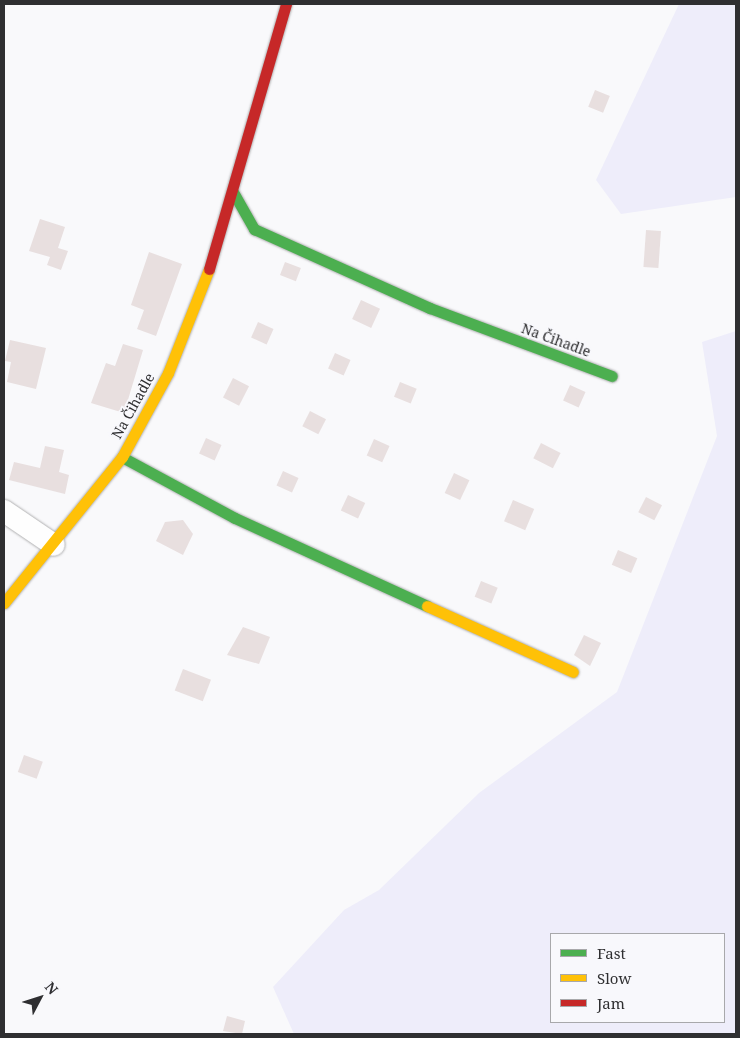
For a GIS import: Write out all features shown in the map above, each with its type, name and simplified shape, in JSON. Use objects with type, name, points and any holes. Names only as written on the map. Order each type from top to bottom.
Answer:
[{"type":"street","name":"Na Čihadle","points":[[4,603],[54,545],[122,457],[168,373],[195,310],[232,192],[286,4]]},
{"type":"street","name":"Na Čihadle","points":[[232,192],[254,229],[430,308],[612,376]]},
{"type":"street","points":[[122,457],[235,518],[573,672]]},
{"type":"street","points":[[4,511],[54,545]]},
{"type":"shaded area","points":[[679,4],[736,4],[736,197],[621,214],[596,180]]},
{"type":"shaded area","points":[[736,331],[736,1034],[294,1034],[273,987],[344,910],[379,890],[479,793],[617,692],[717,436],[702,342]]},
{"type":"building","points":[[595,90],[610,96],[603,113],[588,107]]},
{"type":"building","points":[[40,219],[65,227],[58,248],[68,251],[61,270],[47,265],[50,257],[29,251]]},
{"type":"building","points":[[646,230],[661,231],[658,268],[643,267]]},
{"type":"building","points":[[149,252],[182,264],[156,336],[137,329],[144,310],[131,305]]},
{"type":"building","points":[[285,262],[301,268],[296,281],[280,275]]},
{"type":"building","points":[[361,300],[380,309],[371,328],[352,319]]},
{"type":"building","points":[[258,322],[274,329],[267,344],[251,338]]},
{"type":"building","points":[[10,340],[46,348],[36,389],[7,382],[11,362],[5,361]]},
{"type":"building","points":[[123,344],[143,350],[124,413],[91,403],[106,363],[115,366]]},
{"type":"building","points":[[335,353],[351,360],[344,375],[328,369]]},
{"type":"building","points":[[233,378],[249,386],[239,406],[223,398]]},
{"type":"building","points":[[400,382],[417,389],[411,404],[394,397]]},
{"type":"building","points":[[570,385],[586,392],[579,407],[563,401]]},
{"type":"building","points":[[310,411],[326,419],[318,434],[302,426]]},
{"type":"building","points":[[206,438],[222,445],[215,460],[199,454]]},
{"type":"building","points":[[374,439],[390,446],[382,462],[367,455]]},
{"type":"building","points":[[541,443],[561,453],[553,468],[533,458]]},
{"type":"building","points":[[45,446],[64,450],[59,472],[69,475],[65,494],[9,480],[14,462],[40,468]]},
{"type":"building","points":[[283,471],[299,478],[292,493],[276,486]]},
{"type":"building","points":[[454,473],[469,480],[460,500],[445,493]]},
{"type":"building","points":[[348,495],[365,503],[358,518],[341,510]]},
{"type":"building","points":[[646,497],[662,505],[654,520],[638,512]]},
{"type":"building","points":[[513,500],[534,509],[525,530],[504,521]]},
{"type":"building","points":[[183,520],[193,534],[183,555],[156,541],[165,522]]},
{"type":"building","points":[[618,550],[637,558],[631,573],[612,565]]},
{"type":"building","points":[[481,581],[498,588],[491,604],[475,597]]},
{"type":"building","points":[[243,627],[270,637],[259,664],[227,655]]},
{"type":"building","points":[[584,635],[601,643],[590,666],[574,655]]},
{"type":"building","points":[[183,669],[211,680],[203,701],[175,690]]},
{"type":"building","points":[[24,755],[43,762],[37,779],[18,772]]},
{"type":"building","points":[[227,1016],[245,1021],[242,1034],[223,1031]]},
{"type":"traffic: fast","points":[[233,192],[254,229],[430,308],[612,376]]},
{"type":"traffic: fast","points":[[122,457],[235,518],[427,606]]},
{"type":"traffic: slow","points":[[4,603],[122,457],[168,373],[209,269]]},
{"type":"traffic: slow","points":[[427,606],[573,672]]},
{"type":"traffic: jam","points":[[209,269],[286,4]]}]
